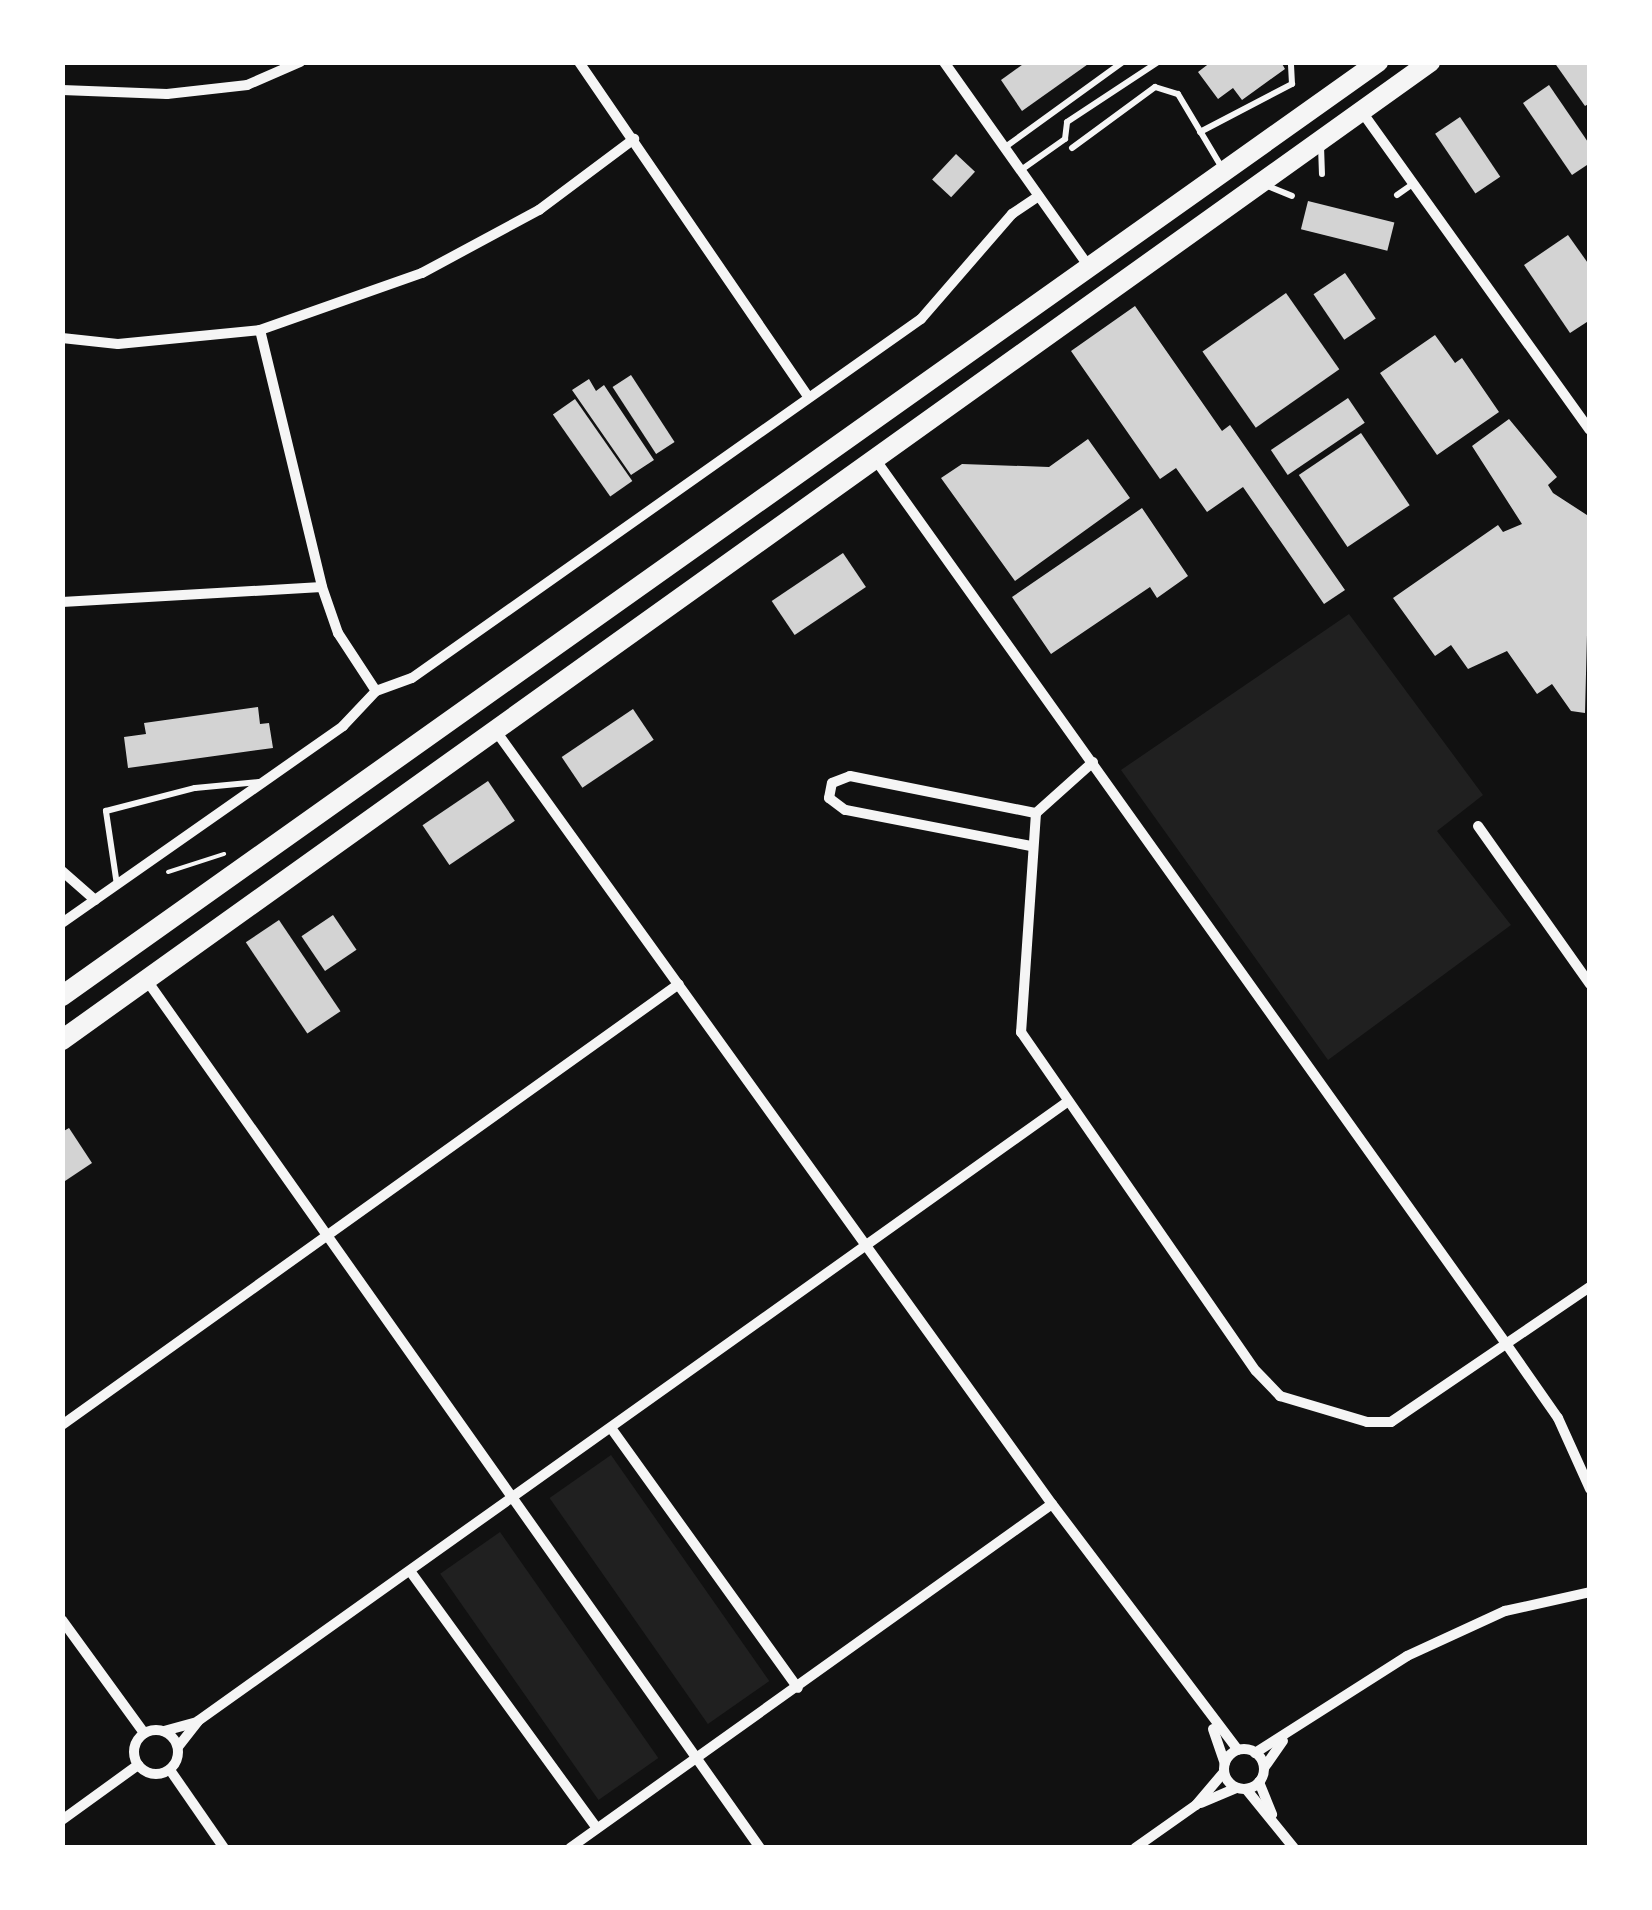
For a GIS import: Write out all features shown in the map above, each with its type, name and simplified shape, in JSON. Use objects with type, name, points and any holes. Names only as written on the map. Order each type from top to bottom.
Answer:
[{"type":"highway","points":[[62,996],[1378,62]]},
{"type":"highway","points":[[62,1040],[498,734],[1106,290],[1430,62]]},
{"type":"highway","points":[[1344,86],[1361,111]]},
{"type":"highway","points":[[1089,267],[1106,290]]},
{"type":"highway","points":[[126,952],[148,982]]},
{"type":"street","points":[[62,90],[167,94],[247,85],[300,62]]},
{"type":"street","points":[[580,62],[808,397]]},
{"type":"street","points":[[944,62],[1089,267]]},
{"type":"street","points":[[1361,111],[1590,430]]},
{"type":"street","points":[[62,338],[118,344],[260,330],[422,273],[539,210],[634,140]]},
{"type":"street","points":[[62,923],[343,726],[376,691],[412,678],[921,319],[1012,214],[1039,196]]},
{"type":"street","points":[[260,330],[322,587],[338,632],[376,691]]},
{"type":"street","points":[[874,458],[1558,1418],[1590,1489]]},
{"type":"street","points":[[62,602],[322,587]]},
{"type":"street","points":[[498,734],[1212,1724],[1238,1750],[1255,1753],[1284,1740],[1406,1656],[1505,1611],[1590,1592]]},
{"type":"street","points":[[1093,762],[1036,813],[1021,1032],[1067,1102],[1280,1396],[1367,1422],[1391,1422],[1590,1287]]},
{"type":"street","points":[[1031,846],[845,810],[829,798],[832,783],[850,776],[1036,813]]},
{"type":"street","points":[[1478,826],[1590,984]]},
{"type":"street","points":[[62,870],[96,900]]},
{"type":"street","points":[[148,982],[760,1848]]},
{"type":"street","points":[[62,1425],[679,984]]},
{"type":"street","points":[[170,1770],[178,1747],[198,1721],[1067,1102]]},
{"type":"street","points":[[611,1428],[798,1688]]},
{"type":"street","points":[[570,1848],[1052,1504]]},
{"type":"street","points":[[410,1571],[597,1828]]},
{"type":"street","points":[[62,1620],[144,1733]]},
{"type":"street","points":[[144,1733],[198,1721]]},
{"type":"street","points":[[1212,1724],[1224,1767],[1241,1789],[1275,1820]]},
{"type":"street","points":[[164,1731],[178,1747]]},
{"type":"street","points":[[138,1766],[134,1752],[144,1733]]},
{"type":"street","points":[[1284,1740],[1259,1782],[1275,1820],[1294,1848]]},
{"type":"street","points":[[1196,1805],[1238,1750]]},
{"type":"street","points":[[1255,1753],[1264,1768]]},
{"type":"street","points":[[138,1766],[156,1774],[170,1770]]},
{"type":"street","points":[[62,1820],[138,1766]]},
{"type":"street","points":[[170,1770],[224,1848]]},
{"type":"street","points":[[1135,1848],[1196,1805],[1259,1782]]},
{"type":"lane","points":[[1004,148],[1123,62]]},
{"type":"lane","points":[[1020,170],[1065,139],[1067,122],[1158,62]]},
{"type":"lane","points":[[1200,132],[1292,84],[1291,62]]},
{"type":"lane","points":[[1072,148],[1155,87],[1178,94],[1224,172]]},
{"type":"lane","points":[[1320,140],[1322,174]]},
{"type":"lane","points":[[1259,182],[1292,196]]},
{"type":"lane","points":[[1397,196],[1414,183]]},
{"type":"lane","points":[[117,885],[106,811],[196,788],[265,781]]},
{"type":"path","points":[[168,872],[234,851]]},
{"type":"shaded area","points":[[1349,614],[1483,795],[1437,831],[1511,925],[1328,1060],[1121,770]]},
{"type":"shaded area","points":[[611,1455],[769,1681],[708,1724],[550,1498]]},
{"type":"shaded area","points":[[500,1532],[658,1758],[599,1800],[440,1574]]},
{"type":"building","points":[[1026,62],[1091,62],[1022,111],[1001,80]]},
{"type":"building","points":[[1211,62],[1281,62],[1285,69],[1242,100],[1233,88],[1218,99],[1198,72]]},
{"type":"building","points":[[1554,62],[1590,62],[1590,103],[1585,106]]},
{"type":"building","points":[[1549,85],[1590,145],[1590,163],[1572,175],[1523,103]]},
{"type":"building","points":[[1460,117],[1500,177],[1475,193],[1435,134]]},
{"type":"building","points":[[956,154],[975,172],[951,197],[932,180]]},
{"type":"building","points":[[1308,201],[1394,223],[1387,251],[1301,229]]},
{"type":"building","points":[[1568,235],[1590,266],[1590,320],[1570,333],[1524,265]]},
{"type":"building","points":[[1345,273],[1376,319],[1344,340],[1313,294]]},
{"type":"building","points":[[1286,293],[1339,369],[1256,428],[1202,352]]},
{"type":"building","points":[[1135,306],[1222,431],[1230,425],[1345,590],[1324,604],[1243,487],[1207,512],[1176,468],[1160,479],[1071,351]]},
{"type":"building","points":[[1435,335],[1455,363],[1462,358],[1499,412],[1437,455],[1380,373]]},
{"type":"building","points":[[631,375],[675,442],[656,454],[613,387]]},
{"type":"building","points":[[589,379],[596,391],[604,385],[654,460],[631,475],[572,390]]},
{"type":"building","points":[[1348,398],[1365,423],[1288,475],[1271,450]]},
{"type":"building","points":[[575,399],[632,481],[610,496],[553,414]]},
{"type":"building","points":[[1509,419],[1557,477],[1548,485],[1553,493],[1590,517],[1585,713],[1571,711],[1552,684],[1537,694],[1507,651],[1468,669],[1451,645],[1435,656],[1393,598],[1498,525],[1503,532],[1522,524],[1472,446]]},
{"type":"building","points":[[1361,433],[1410,505],[1347,547],[1299,475]]},
{"type":"building","points":[[1088,439],[1130,498],[1015,581],[941,478],[962,464],[1049,467]]},
{"type":"building","points":[[1142,508],[1188,576],[1157,598],[1150,587],[1051,654],[1012,597]]},
{"type":"building","points":[[843,553],[866,587],[795,635],[772,601]]},
{"type":"building","points":[[258,707],[260,724],[269,723],[273,748],[128,768],[124,737],[146,734],[144,723]]},
{"type":"building","points":[[633,709],[654,740],[582,788],[562,757]]},
{"type":"building","points":[[488,781],[515,821],[449,865],[423,825]]},
{"type":"building","points":[[333,915],[356,950],[325,971],[301,936]]},
{"type":"building","points":[[279,920],[341,1011],[307,1034],[246,942]]},
{"type":"building","points":[[69,1128],[92,1163],[62,1183],[62,1132]]}]
